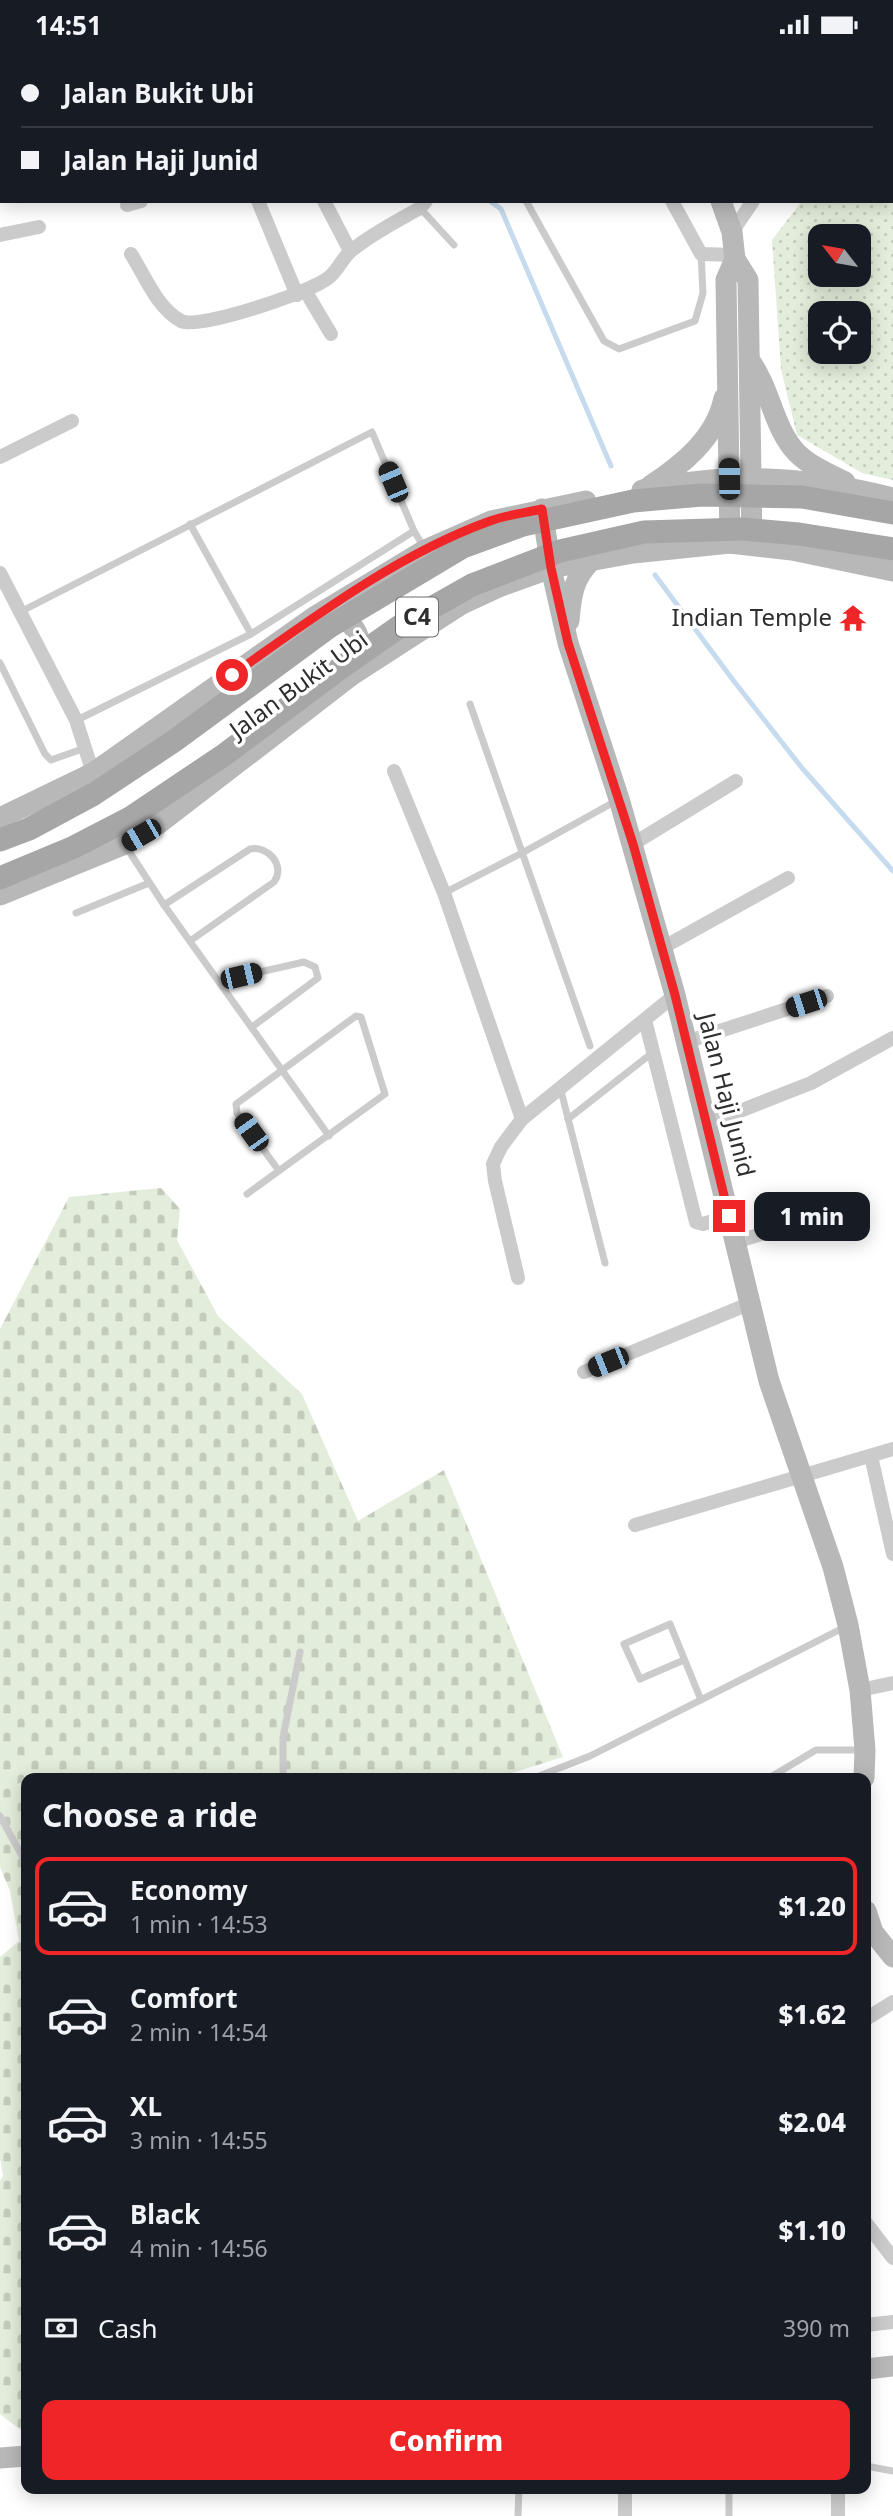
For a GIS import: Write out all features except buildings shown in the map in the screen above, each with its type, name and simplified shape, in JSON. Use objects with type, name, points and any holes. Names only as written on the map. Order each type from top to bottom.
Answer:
[{"type":"main road","name":"C4","points":[[0,840],[29,829],[94,793],[174,741],[329,627],[463,547],[523,525],[633,501],[702,495],[802,497],[893,513]]},
{"type":"main road","name":"C4","points":[[0,878],[130,818],[224,755],[403,624],[472,586],[560,551],[644,532],[742,529],[799,534],[893,549]]},
{"type":"street","points":[[259,203],[302,293],[331,334]]},
{"type":"street","points":[[325,203],[350,251]]},
{"type":"street","points":[[673,203],[701,254],[735,257]]},
{"type":"street","points":[[722,203],[732,232],[735,257],[748,280],[752,545]]},
{"type":"street","points":[[732,232],[752,203]]},
{"type":"street","points":[[131,254],[167,312],[185,323],[212,320],[302,293],[331,277],[340,261],[350,251],[423,205]]},
{"type":"street","points":[[0,235],[39,227]]},
{"type":"street","points":[[730,543],[726,280],[735,257]]},
{"type":"street","points":[[749,359],[768,393],[785,437],[799,455],[817,468],[862,490]]},
{"type":"street","points":[[646,490],[674,471],[703,443],[722,407],[727,376]]},
{"type":"street","points":[[0,457],[72,421]]},
{"type":"street","name":"Jalan Bukit Ubi","points":[[0,818],[93,773],[314,617],[425,550],[491,521],[646,490],[729,479],[799,481],[862,490],[893,498]]},
{"type":"street","name":"Jalan Haji Junid","points":[[542,509],[551,568],[568,643],[633,844],[675,995],[769,1381],[833,1567],[848,1625],[860,1690],[864,1773]]},
{"type":"street","name":"Jalan Bukit Ubi","points":[[0,895],[125,844],[157,825],[352,675],[461,604],[500,586],[551,568],[592,560],[679,547],[730,543],[792,550],[893,571]]},
{"type":"street","points":[[568,643],[572,590],[581,570],[592,560]]},
{"type":"street","points":[[0,573],[76,720],[93,773]]},
{"type":"street","points":[[314,617],[333,615],[351,623],[360,634],[361,650],[352,675]]},
{"type":"street","points":[[394,771],[444,893],[522,1119]]},
{"type":"street","points":[[633,844],[736,781]]},
{"type":"street","points":[[662,948],[788,878]]},
{"type":"street","points":[[518,1278],[493,1164],[504,1141],[522,1119],[675,995]]},
{"type":"street","points":[[687,1042],[827,996]]},
{"type":"street","points":[[645,1020],[696,1222],[703,1224],[729,1216]]},
{"type":"street","points":[[707,1124],[811,1083],[893,1038]]},
{"type":"street","points":[[735,1242],[825,1215]]},
{"type":"street","points":[[584,1372],[751,1303]]},
{"type":"street","points":[[635,1525],[893,1449]]},
{"type":"street","points":[[871,1456],[893,1554]]},
{"type":"street","points":[[860,1690],[893,1683]]},
{"type":"street","points":[[871,1926],[893,1957]]},
{"type":"street","points":[[871,2016],[893,2002]]},
{"type":"street","points":[[871,2231],[893,2258]]},
{"type":"street","points":[[871,2324],[893,2322]]},
{"type":"street","points":[[871,2368],[893,2366]]},
{"type":"street","points":[[0,2458],[21,2456]]},
{"type":"street","points":[[625,2494],[625,2516]]},
{"type":"street","points":[[838,2494],[838,2516]]},
{"type":"lane","points":[[527,203],[604,341],[619,349],[695,321],[703,293],[701,254]]},
{"type":"lane","points":[[423,205],[454,245]]},
{"type":"lane","points":[[20,612],[372,432],[414,531],[425,550]]},
{"type":"lane","points":[[190,524],[251,634]]},
{"type":"lane","points":[[76,720],[251,634],[414,531]]},
{"type":"lane","points":[[0,663],[45,754],[51,760],[85,748]]},
{"type":"lane","points":[[470,704],[590,1046]]},
{"type":"lane","points":[[444,893],[619,799]]},
{"type":"lane","points":[[125,844],[164,905],[329,1136]]},
{"type":"lane","points":[[164,905],[250,849],[258,847],[266,851],[279,867],[275,882],[190,941]]},
{"type":"lane","points":[[76,913],[149,883]]},
{"type":"lane","points":[[220,981],[304,962],[315,967],[318,978],[253,1027]]},
{"type":"lane","points":[[247,1194],[329,1136],[385,1094],[361,1017],[356,1016],[236,1104],[237,1112],[279,1171]]},
{"type":"lane","points":[[568,1119],[653,1052]]},
{"type":"lane","points":[[560,1087],[605,1263]]},
{"type":"lane","points":[[684,1660],[640,1679],[624,1644],[669,1623],[701,1700]]},
{"type":"lane","points":[[547,1773],[590,1756],[848,1625]]},
{"type":"lane","points":[[283,1773],[283,1737],[300,1652]]},
{"type":"lane","points":[[777,1773],[816,1750],[865,1750]]},
{"type":"lane","points":[[0,1816],[21,1854]]},
{"type":"lane","points":[[871,2467],[893,2471]]},
{"type":"lane","points":[[518,2516],[519,2494]]},
{"type":"lane","points":[[729,2494],[729,2516]]},
{"type":"green space","points":[[800,203],[893,203],[893,480],[862,473],[797,435],[781,369],[772,240]]},
{"type":"green space","points":[[161,1188],[180,1209],[177,1240],[218,1316],[302,1394],[358,1521],[444,1470],[563,1757],[512,1773],[21,1773],[21,2430],[0,2414],[0,2181],[3,2175],[0,2158],[0,1957],[19,1941],[10,1891],[0,1867],[0,1329],[69,1197]]},
{"type":"waterway","points":[[493,203],[501,209],[611,466]]},
{"type":"waterway","points":[[655,575],[802,768],[893,871]]},
{"type":"place","name":"Indian Temple","points":[[853,618]]},
{"type":"route","points":[[232,675],[314,617],[425,550],[491,521],[542,509],[551,568],[568,643],[633,844],[675,995],[729,1216]]}]
